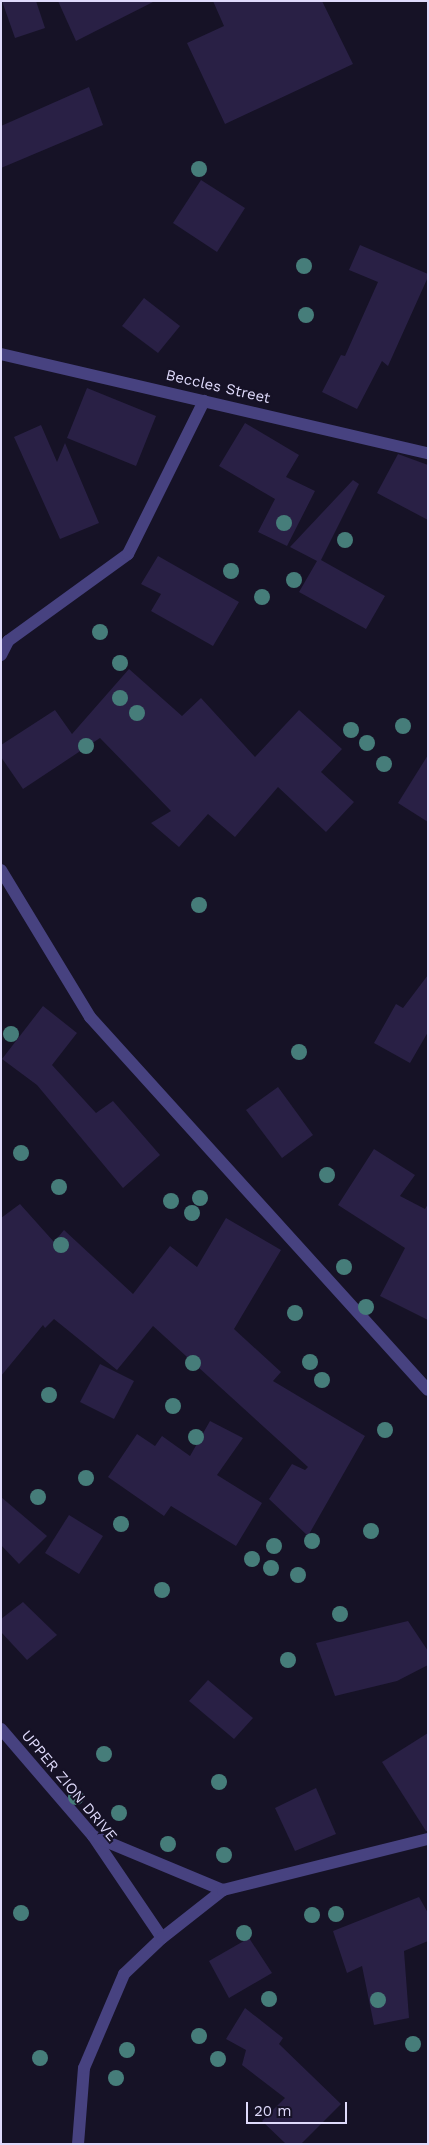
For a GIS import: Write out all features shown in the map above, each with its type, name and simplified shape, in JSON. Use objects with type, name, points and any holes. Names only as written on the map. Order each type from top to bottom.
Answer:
[{"type":"street","name":"Beccles Street","points":[[1,354],[428,453]]},
{"type":"street","points":[[1,655],[8,641],[128,554],[204,400]]},
{"type":"street","points":[[1,870],[90,1017],[428,1390]]},
{"type":"street","name":"UPPER ZION DRIVE","points":[[1,1729],[93,1836],[162,1938]]},
{"type":"street","points":[[93,1836],[223,1890]]},
{"type":"street","points":[[78,2144],[84,2068],[124,1974],[162,1938],[223,1890],[428,1839]]},
{"type":"building","points":[[2,1],[36,1],[45,28],[15,38]]},
{"type":"building","points":[[58,1],[155,1],[76,41]]},
{"type":"building","points":[[213,1],[322,1],[353,64],[225,124],[187,43],[224,26]]},
{"type":"building","points":[[89,87],[103,125],[1,168],[1,126]]},
{"type":"building","points":[[201,180],[245,208],[217,252],[173,223]]},
{"type":"building","points":[[360,245],[428,274],[428,277],[388,366],[382,361],[357,409],[322,392],[341,355],[345,356],[378,282],[349,270]]},
{"type":"building","points":[[144,298],[180,326],[158,353],[122,326]]},
{"type":"building","points":[[87,388],[156,416],[136,466],[67,438]]},
{"type":"building","points":[[245,423],[299,455],[286,477],[315,491],[287,546],[258,532],[275,499],[219,466]]},
{"type":"building","points":[[41,425],[57,462],[65,443],[99,523],[60,539],[14,437]]},
{"type":"building","points":[[398,454],[428,465],[428,520],[377,493]]},
{"type":"building","points":[[353,480],[359,484],[321,560],[385,596],[366,629],[299,592],[317,561],[290,547]]},
{"type":"building","points":[[158,556],[239,602],[213,646],[151,611],[161,594],[141,584]]},
{"type":"building","points":[[129,669],[182,716],[201,698],[255,757],[299,710],[342,749],[321,772],[354,802],[326,832],[278,787],[235,837],[208,814],[179,847],[151,823],[171,811],[100,738],[23,789],[1,757],[1,745],[55,710],[72,734]]},
{"type":"building","points":[[428,755],[428,822],[398,803]]},
{"type":"building","points":[[428,975],[428,1032],[410,1063],[374,1043],[396,1004],[403,1008]]},
{"type":"building","points":[[43,1006],[77,1033],[52,1065],[96,1113],[113,1101],[160,1155],[123,1188],[37,1085],[2,1059]]},
{"type":"building","points":[[278,1087],[313,1135],[282,1158],[246,1110]]},
{"type":"building","points":[[374,1149],[415,1175],[400,1196],[425,1209],[428,1204],[428,1320],[380,1296],[405,1248],[338,1205]]},
{"type":"building","points":[[20,1204],[54,1242],[64,1230],[133,1294],[170,1246],[197,1267],[226,1218],[281,1250],[234,1329],[281,1372],[273,1381],[365,1436],[308,1536],[269,1499],[292,1464],[305,1470],[308,1467],[153,1326],[117,1370],[54,1319],[45,1328],[43,1325],[1,1376],[1,1218]]},
{"type":"building","points":[[100,1364],[134,1381],[114,1419],[80,1402]]},
{"type":"building","points":[[210,1421],[243,1438],[217,1475],[262,1503],[236,1546],[171,1506],[164,1516],[108,1477],[137,1434],[155,1446],[162,1436],[190,1456]]},
{"type":"building","points":[[1,1497],[47,1536],[19,1564],[1,1545]]},
{"type":"building","points":[[69,1515],[103,1536],[79,1574],[45,1553]]},
{"type":"building","points":[[23,1602],[57,1635],[27,1660],[1,1632],[1,1619]]},
{"type":"building","points":[[408,1621],[428,1651],[428,1665],[397,1681],[335,1696],[316,1643]]},
{"type":"building","points":[[208,1680],[253,1718],[234,1739],[189,1701]]},
{"type":"building","points":[[428,1733],[428,1831],[426,1831],[382,1762]]},
{"type":"building","points":[[316,1788],[336,1834],[295,1851],[275,1808]]},
{"type":"building","points":[[419,1897],[428,1913],[428,1941],[404,1951],[409,2018],[374,2025],[362,1966],[347,1973],[333,1931]]},
{"type":"building","points":[[249,1938],[272,1973],[229,1998],[209,1961]]},
{"type":"building","points":[[245,2008],[283,2038],[279,2044],[341,2104],[301,2144],[286,2144],[262,2121],[285,2098],[242,2065],[246,2050],[226,2039]]}]
